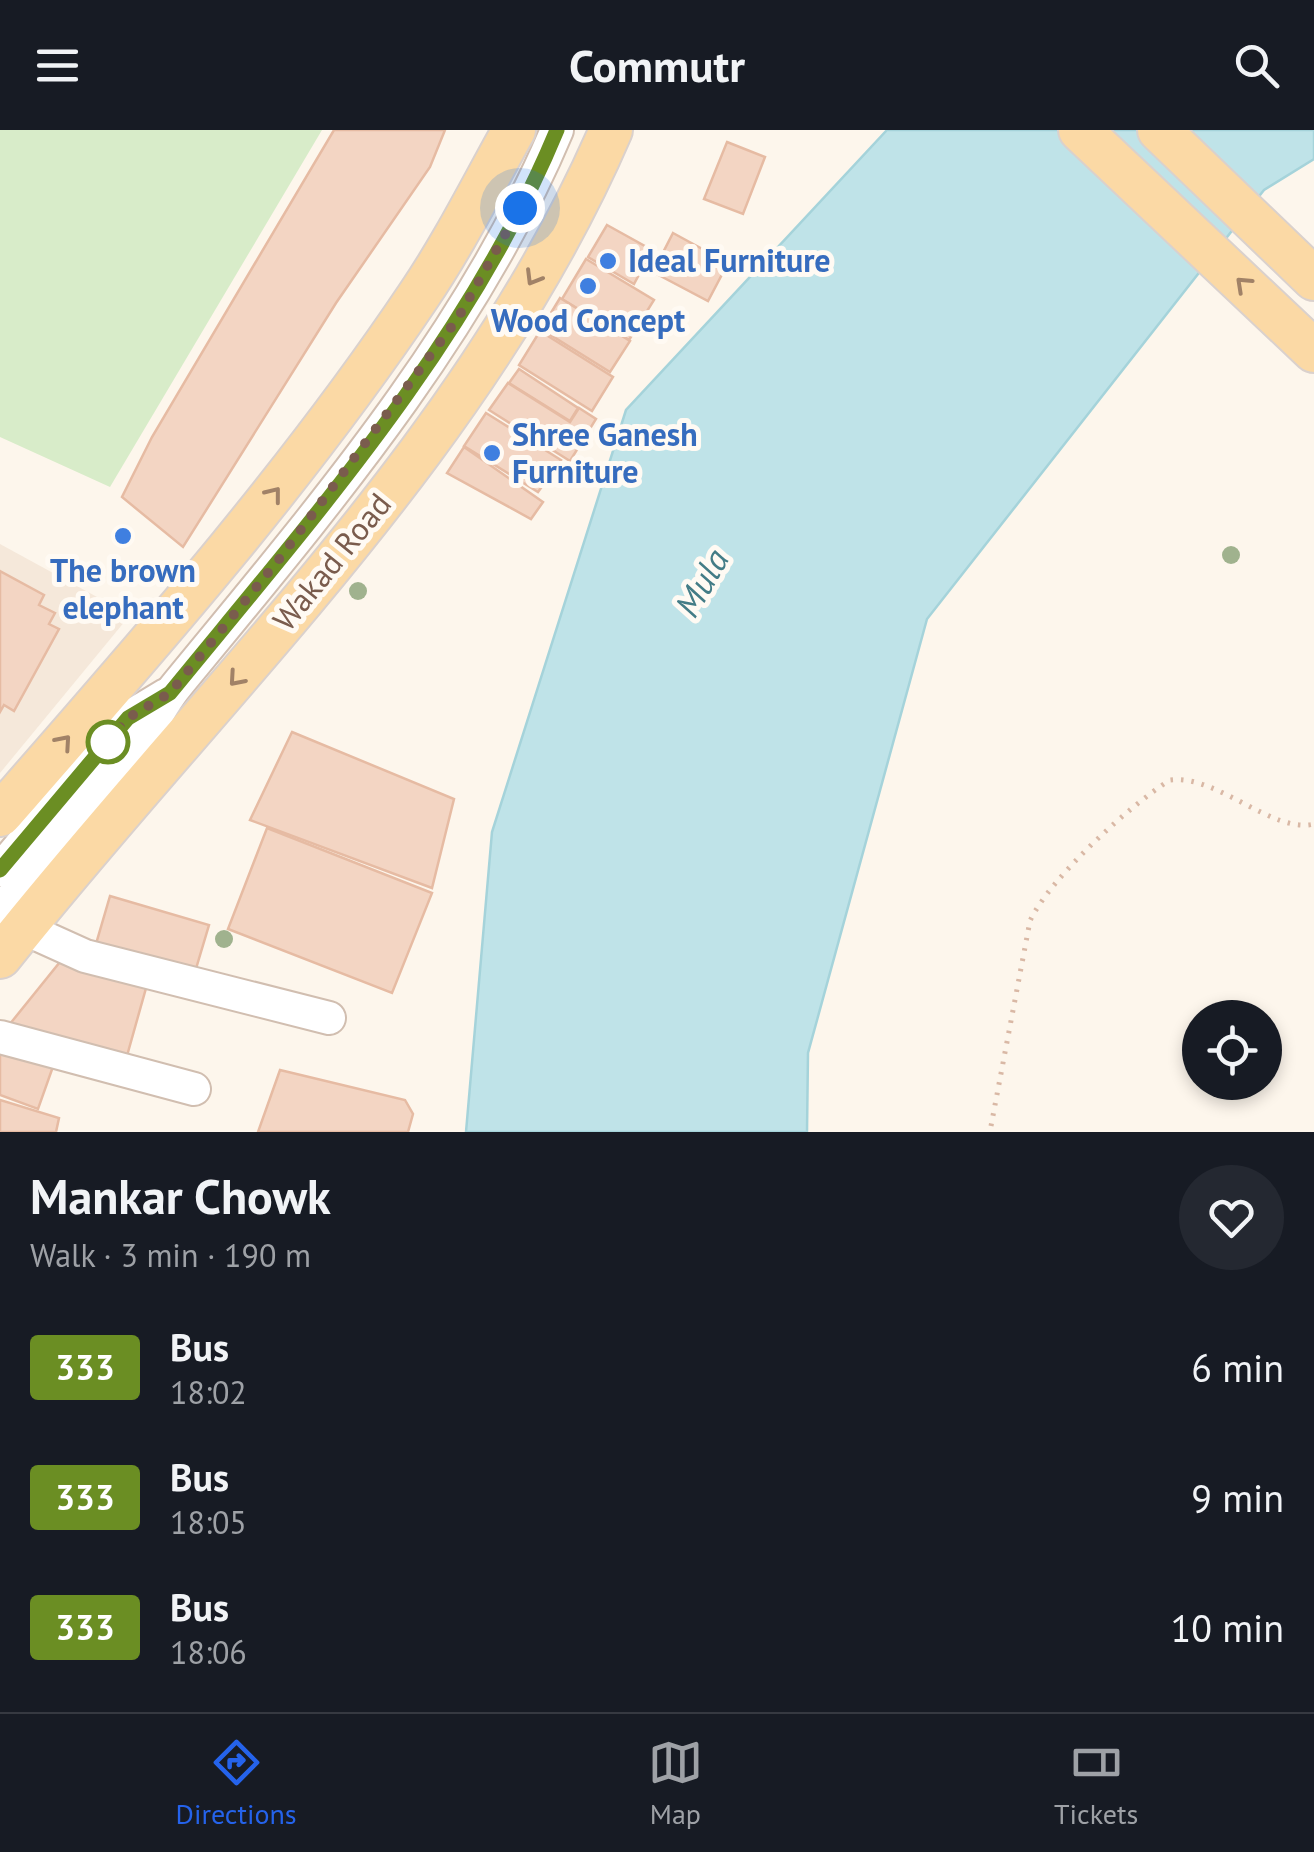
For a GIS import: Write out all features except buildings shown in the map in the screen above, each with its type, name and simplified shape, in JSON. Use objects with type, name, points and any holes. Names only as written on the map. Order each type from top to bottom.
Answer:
[{"type":"main road","points":[[0,816],[246,530],[342,404],[444,257],[514,130]]},
{"type":"main road","name":"Wakad Road","points":[[8,932],[315,587],[414,458],[544,262],[611,130]]},
{"type":"main road","points":[[1080,130],[1314,351]]},
{"type":"main road","points":[[1159,130],[1314,279]]},
{"type":"lane","points":[[329,1018],[85,956],[8,932],[128,764],[170,693],[356,459],[458,318],[504,240],[558,130]]},
{"type":"lane","points":[[0,870],[128,718],[170,693]]},
{"type":"lane","points":[[0,1036],[194,1089]]},
{"type":"path","points":[[991,1126],[1030,921],[1039,901],[1067,869],[1170,780],[1184,778],[1292,823],[1314,824]]},
{"type":"shaded area","points":[[0,544],[130,615],[0,773]]},
{"type":"green space","points":[[0,130],[322,130],[110,487],[0,437]]},
{"type":"water","name":"Mula","points":[[887,130],[1314,130],[1314,159],[1264,190],[927,619],[808,1053],[807,1132],[466,1132],[492,832],[626,410]]},
{"type":"bus line","name":"333","points":[[0,870],[128,718],[170,693],[378,431],[458,318],[489,266],[557,130]]},
{"type":"place","name":"Ideal Furniture","points":[[608,261]]},
{"type":"place","name":"Wood Concept","points":[[588,286]]},
{"type":"place","name":"Shree Ganesh Furniture","points":[[492,453]]},
{"type":"place","name":"The brown elephant","points":[[123,536]]},
{"type":"route","points":[[108,742],[102,748],[128,718],[170,693],[378,431],[458,318],[520,208]]}]
